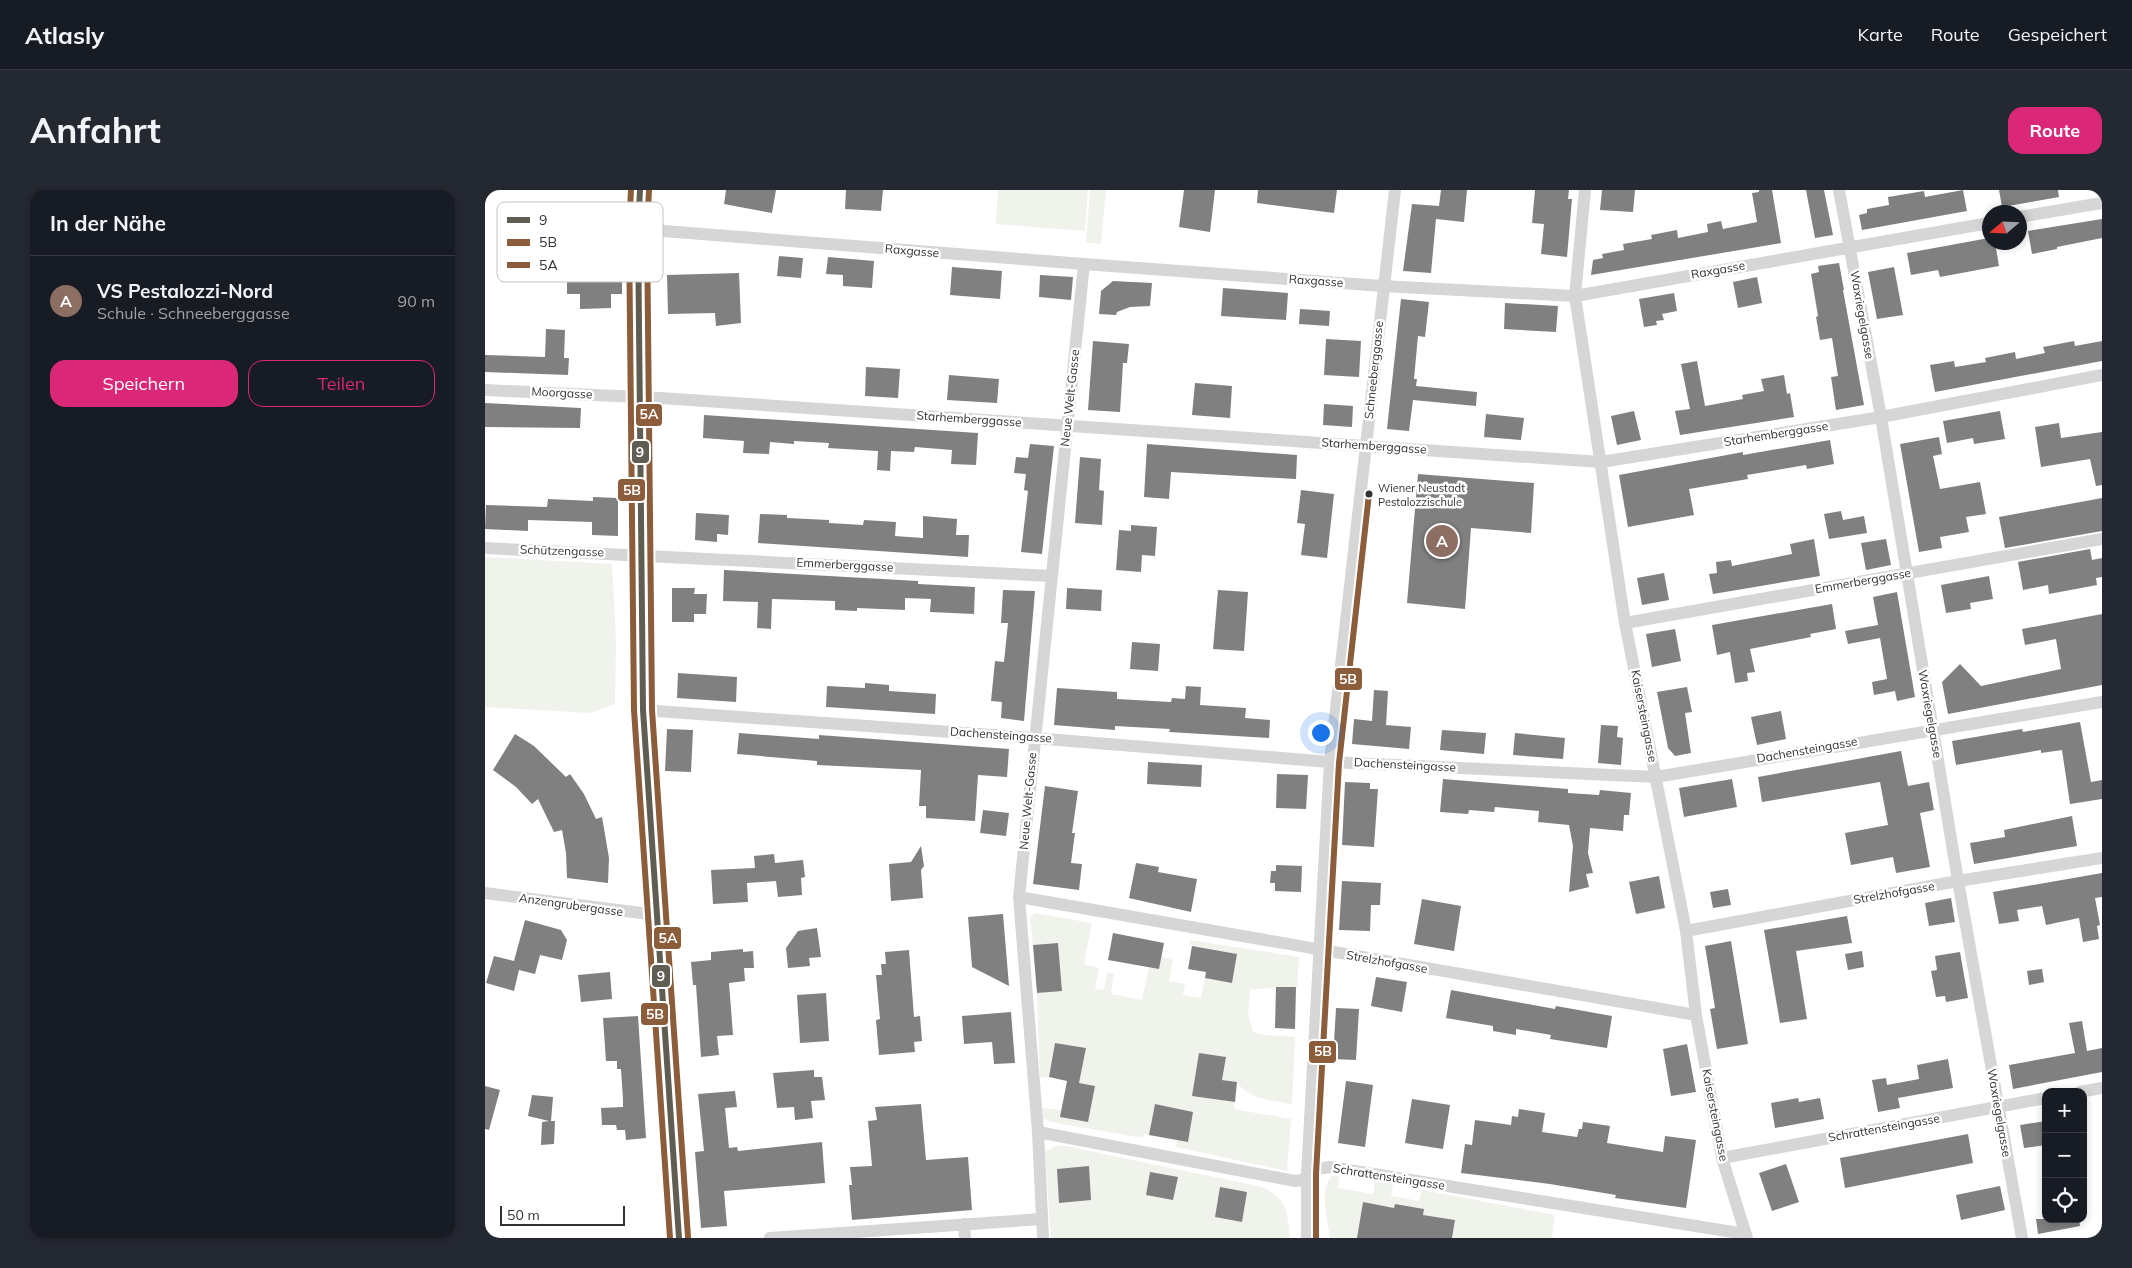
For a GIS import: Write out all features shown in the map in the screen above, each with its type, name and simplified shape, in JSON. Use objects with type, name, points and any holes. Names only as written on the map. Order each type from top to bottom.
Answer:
[{"type":"street","name":"Schneeberggasse","points":[[1307,1238],[1307,1174],[1330,762],[1382,286],[1395,190]]},
{"type":"street","name":"Kaisersteingasse","points":[[1585,190],[1575,296],[1625,623],[1686,931],[1697,1015],[1722,1158],[1746,1236]]},
{"type":"street","name":"Waxriegelgasse","points":[[1839,190],[1881,417],[1958,881],[2021,1238]]},
{"type":"street","points":[[2027,217],[2102,203]]},
{"type":"street","name":"Raxgasse","points":[[663,231],[1382,286],[1575,296],[1849,246],[1982,224]]},
{"type":"street","name":"Neue Welt-Gasse","points":[[1043,1238],[1019,897],[1084,264]]},
{"type":"street","points":[[638,282],[643,710],[679,1238]]},
{"type":"street","name":"Starhemberggasse","points":[[639,397],[1601,462],[1881,417],[2102,375]]},
{"type":"street","name":"Moorgasse","points":[[485,390],[639,397]]},
{"type":"street","name":"Emmerberggasse","points":[[1625,623],[2102,539]]},
{"type":"street","name":"Schützengasse","points":[[485,548],[640,554]]},
{"type":"street","name":"Emmerberggasse","points":[[640,554],[1051,576]]},
{"type":"street","name":"Dachensteingasse","points":[[643,710],[1034,738],[1330,762],[1656,777],[1933,728],[2102,702]]},
{"type":"street","name":"Strelzhofgasse","points":[[1686,931],[1958,881],[2102,858]]},
{"type":"street","name":"Anzengrubergasse","points":[[485,893],[657,915]]},
{"type":"street","name":"Strelzhofgasse","points":[[1019,897],[1697,1015]]},
{"type":"street","points":[[2087,1091],[2102,1088]]},
{"type":"street","name":"Schrattensteingasse","points":[[1722,1158],[2042,1099]]},
{"type":"street","name":"Schrattensteingasse","points":[[1037,1132],[1295,1182],[1303,1180],[1307,1174],[1317,1169],[1330,1168],[1746,1236]]},
{"type":"street","points":[[769,1238],[1042,1219]]},
{"type":"street","points":[[964,1224],[965,1238]]},
{"type":"shaded area","points":[[998,190],[1088,190],[1085,231],[996,224]]},
{"type":"shaded area","points":[[1090,190],[1106,190],[1101,244],[1086,242]]},
{"type":"shaded area","points":[[485,557],[612,564],[616,641],[615,704],[590,713],[485,707]]},
{"type":"shaded area","points":[[1035,913],[1092,923],[1084,964],[1099,968],[1095,989],[1104,990],[1107,972],[1114,974],[1111,994],[1142,1000],[1149,967],[1159,969],[1161,957],[1173,960],[1169,981],[1185,984],[1183,995],[1201,998],[1205,978],[1232,983],[1237,954],[1189,945],[1190,940],[1299,957],[1297,987],[1250,990],[1248,1013],[1253,1032],[1265,1035],[1295,1037],[1292,1104],[1254,1096],[1237,1082],[1222,1080],[1226,1057],[1199,1053],[1213,1099],[1235,1102],[1234,1109],[1291,1119],[1287,1171],[1176,1147],[1177,1140],[1188,1142],[1193,1112],[1155,1104],[1149,1135],[1144,1134],[1143,1138],[1051,1122],[1043,1118],[1042,1108],[1061,1110],[1079,1083],[1086,1048],[1056,1043],[1049,1077],[1040,1078],[1037,993],[1062,990],[1058,943],[1033,945],[1030,918]]},
{"type":"shaded area","points":[[1054,1146],[1066,1146],[1262,1187],[1277,1196],[1285,1207],[1290,1238],[1051,1238],[1045,1152]]},
{"type":"shaded area","points":[[1332,1176],[1339,1176],[1338,1188],[1373,1194],[1375,1181],[1393,1184],[1391,1196],[1419,1201],[1422,1190],[1555,1215],[1552,1238],[1452,1238],[1455,1220],[1423,1215],[1424,1209],[1395,1204],[1394,1208],[1363,1202],[1357,1238],[1330,1238],[1326,1214],[1325,1189]]},
{"type":"building","points":[[726,190],[776,190],[772,213],[724,204]]},
{"type":"building","points":[[846,190],[883,190],[881,211],[845,209]]},
{"type":"building","points":[[1184,190],[1215,190],[1210,232],[1179,227]]},
{"type":"building","points":[[1258,190],[1337,190],[1334,213],[1257,203]]},
{"type":"building","points":[[1441,190],[1467,190],[1464,222],[1436,219],[1431,273],[1403,271],[1412,204],[1439,206]]},
{"type":"building","points":[[1535,190],[1569,190],[1568,199],[1572,199],[1567,257],[1541,254],[1544,224],[1532,223]]},
{"type":"building","points":[[1602,190],[1635,190],[1633,212],[1600,210]]},
{"type":"building","points":[[1759,190],[1772,190],[1781,243],[1591,275],[1593,260],[1603,258],[1602,254],[1624,250],[1623,244],[1652,239],[1651,235],[1677,230],[1678,238],[1708,232],[1707,224],[1721,221],[1723,229],[1757,222],[1752,193],[1759,192]]},
{"type":"building","points":[[1806,190],[1824,190],[1833,235],[1815,238]]},
{"type":"building","points":[[1963,190],[1967,211],[1862,230],[1859,215],[1867,213],[1867,209],[1889,205],[1888,197],[1924,191],[1925,197]]},
{"type":"building","points":[[1999,190],[2058,190],[2059,197],[2013,205],[2002,205]]},
{"type":"building","points":[[2102,219],[2102,238],[2032,254],[2028,231]]},
{"type":"building","points":[[1982,239],[1982,250],[1996,250],[1999,266],[1940,277],[1938,270],[1911,275],[1907,253]]},
{"type":"building","points":[[779,256],[803,258],[801,278],[777,276]]},
{"type":"building","points":[[828,257],[874,261],[872,288],[843,286],[843,275],[826,274]]},
{"type":"building","points":[[1839,263],[1864,405],[1836,410],[1831,377],[1838,376],[1832,338],[1820,340],[1811,274],[1819,272],[1818,266]]},
{"type":"building","points":[[952,267],[1002,271],[1000,299],[950,295]]},
{"type":"building","points":[[1894,267],[1903,315],[1877,319],[1868,272]]},
{"type":"building","points":[[739,273],[741,323],[716,326],[715,313],[668,314],[667,275]]},
{"type":"building","points":[[1040,275],[1073,277],[1071,300],[1039,297]]},
{"type":"building","points":[[1757,277],[1762,303],[1738,308],[1733,282]]},
{"type":"building","points":[[1113,281],[1152,283],[1150,306],[1130,307],[1117,312],[1116,315],[1099,314],[1101,291]]},
{"type":"building","points":[[567,282],[622,282],[622,294],[611,294],[611,308],[580,309],[580,294],[567,294]]},
{"type":"building","points":[[1223,288],[1288,293],[1286,320],[1221,316]]},
{"type":"building","points":[[1674,293],[1677,311],[1662,314],[1664,320],[1656,321],[1657,325],[1644,327],[1639,299]]},
{"type":"building","points":[[1401,299],[1429,302],[1425,337],[1418,336],[1414,379],[1417,379],[1416,386],[1477,392],[1476,406],[1413,400],[1409,431],[1387,429]]},
{"type":"building","points":[[1505,303],[1558,306],[1556,332],[1504,329]]},
{"type":"building","points":[[1300,309],[1330,311],[1329,326],[1299,324]]},
{"type":"building","points":[[546,329],[565,330],[564,358],[569,358],[568,375],[485,372],[485,355],[545,357]]},
{"type":"building","points":[[1326,339],[1361,341],[1359,377],[1324,375]]},
{"type":"building","points":[[1093,341],[1129,344],[1127,363],[1123,363],[1120,412],[1088,410]]},
{"type":"building","points":[[2074,341],[2075,346],[2102,341],[2102,361],[1935,392],[1930,365],[1954,361],[1955,367],[1986,362],[1985,358],[2015,352],[2016,359],[2045,353],[2043,347]]},
{"type":"building","points":[[1697,361],[1705,406],[1743,399],[1742,395],[1764,391],[1761,379],[1784,375],[1787,394],[1790,393],[1794,417],[1680,435],[1675,411],[1690,409],[1681,364]]},
{"type":"building","points":[[866,367],[900,369],[898,398],[865,396]]},
{"type":"building","points":[[949,375],[999,379],[997,403],[947,400]]},
{"type":"building","points":[[1195,383],[1232,386],[1230,418],[1192,415]]},
{"type":"building","points":[[485,403],[581,408],[580,428],[485,427]]},
{"type":"building","points":[[1324,404],[1353,406],[1352,427],[1323,425]]},
{"type":"building","points":[[1634,411],[1641,440],[1617,445],[1611,416]]},
{"type":"building","points":[[2000,411],[2005,439],[1974,444],[1973,438],[1947,443],[1943,421]]},
{"type":"building","points":[[1486,414],[1524,418],[1521,440],[1484,437]]},
{"type":"building","points":[[704,415],[978,433],[976,465],[951,464],[952,450],[915,447],[914,452],[891,451],[890,471],[877,470],[878,451],[828,448],[829,443],[794,441],[794,444],[770,442],[769,454],[743,453],[744,441],[703,438]]},
{"type":"building","points":[[2059,423],[2061,438],[2102,432],[2102,485],[2096,486],[2090,459],[2041,467],[2035,427]]},
{"type":"building","points":[[1939,437],[1942,454],[1933,456],[1940,489],[1980,482],[1986,514],[1966,517],[1969,532],[1940,537],[1942,548],[1919,552],[1900,444]]},
{"type":"building","points":[[1830,440],[1834,464],[1807,469],[1806,465],[1747,475],[1748,479],[1689,489],[1694,515],[1628,527],[1619,475],[1743,452],[1743,455]]},
{"type":"building","points":[[1030,444],[1054,446],[1042,554],[1021,552],[1028,491],[1024,490],[1026,474],[1014,473],[1016,457],[1028,458]]},
{"type":"building","points":[[1147,444],[1297,455],[1296,479],[1171,472],[1169,499],[1144,497]]},
{"type":"building","points":[[1080,457],[1101,459],[1099,490],[1104,491],[1102,525],[1075,523]]},
{"type":"building","points":[[1418,474],[1534,483],[1531,533],[1471,528],[1465,609],[1407,603]]},
{"type":"building","points":[[1301,490],[1334,494],[1327,558],[1301,555],[1305,524],[1297,523]]},
{"type":"building","points":[[593,497],[618,498],[618,536],[592,535],[592,522],[528,520],[528,531],[485,529],[486,505],[547,507],[548,499],[593,501]]},
{"type":"building","points":[[2102,498],[2102,531],[2005,548],[1999,517]]},
{"type":"building","points":[[1841,511],[1843,520],[1864,516],[1867,533],[1829,539],[1824,514]]},
{"type":"building","points":[[696,513],[729,515],[728,535],[717,534],[717,542],[695,540]]},
{"type":"building","points":[[760,514],[787,515],[787,518],[829,520],[829,523],[863,525],[864,520],[896,522],[895,536],[923,538],[923,516],[957,519],[956,535],[969,535],[968,557],[758,543]]},
{"type":"building","points":[[1131,525],[1157,527],[1155,556],[1142,555],[1141,572],[1116,570],[1119,530],[1131,531]]},
{"type":"building","points":[[1814,539],[1820,576],[1713,594],[1709,574],[1717,573],[1716,562],[1731,560],[1732,566],[1792,554],[1790,544]]},
{"type":"building","points":[[1886,539],[1891,565],[1866,570],[1861,543]]},
{"type":"building","points":[[2090,549],[2092,560],[2102,558],[2102,577],[2096,578],[2097,585],[2049,594],[2048,585],[2023,590],[2018,562]]},
{"type":"building","points":[[724,570],[918,581],[918,584],[975,587],[974,614],[930,612],[931,599],[905,598],[905,610],[857,608],[857,611],[835,610],[835,601],[772,599],[771,629],[757,628],[758,602],[723,601]]},
{"type":"building","points":[[1664,573],[1669,600],[1642,605],[1637,578]]},
{"type":"building","points":[[1989,576],[1993,599],[1970,603],[1971,609],[1946,613],[1941,585]]},
{"type":"building","points":[[672,588],[695,588],[694,594],[707,594],[706,614],[694,614],[694,622],[672,622]]},
{"type":"building","points":[[1067,588],[1102,590],[1101,611],[1066,609]]},
{"type":"building","points":[[1003,590],[1035,591],[1024,721],[1001,718],[1002,702],[991,701],[995,661],[1004,662],[1008,623],[1001,623]]},
{"type":"building","points":[[1218,590],[1248,592],[1244,651],[1213,649]]},
{"type":"building","points":[[1897,592],[1915,697],[1897,701],[1895,691],[1874,695],[1872,682],[1887,679],[1880,638],[1848,644],[1845,631],[1878,625],[1873,597]]},
{"type":"building","points":[[1832,604],[1836,629],[1810,634],[1811,637],[1750,649],[1755,672],[1747,673],[1748,681],[1735,683],[1730,652],[1717,655],[1712,625]]},
{"type":"building","points":[[2102,614],[2102,685],[1948,714],[1942,682],[1960,664],[1981,686],[2061,669],[2056,639],[2025,645],[2022,629]]},
{"type":"building","points":[[1675,629],[1681,661],[1652,667],[1646,634]]},
{"type":"building","points":[[1132,642],[1160,644],[1158,671],[1130,669]]},
{"type":"building","points":[[678,673],[737,677],[736,702],[677,698]]},
{"type":"building","points":[[865,683],[889,685],[889,691],[936,694],[935,714],[826,707],[827,686],[865,688]]},
{"type":"building","points":[[1186,686],[1201,687],[1200,705],[1246,708],[1245,718],[1270,720],[1269,738],[1169,732],[1170,729],[1115,726],[1115,730],[1054,725],[1057,688],[1117,692],[1117,699],[1171,702],[1172,698],[1185,699]]},
{"type":"building","points":[[1687,687],[1692,712],[1685,713],[1691,753],[1675,756],[1668,748],[1657,692]]},
{"type":"building","points":[[1374,690],[1388,691],[1386,725],[1411,727],[1409,749],[1352,744],[1354,719],[1372,721]]},
{"type":"building","points":[[1781,711],[1786,739],[1757,745],[1751,717]]},
{"type":"building","points":[[2080,722],[2091,782],[2102,780],[2102,799],[2070,804],[2062,750],[2041,753],[2041,750],[1956,765],[1952,741],[2022,729],[2023,732]]},
{"type":"building","points":[[1601,725],[1618,726],[1617,737],[1623,738],[1621,765],[1598,763]]},
{"type":"building","points":[[667,729],[693,730],[691,772],[665,771]]},
{"type":"building","points":[[1442,730],[1486,733],[1484,754],[1440,750]]},
{"type":"building","points":[[739,733],[819,739],[819,735],[1009,749],[1007,777],[978,775],[975,821],[926,818],[926,806],[919,806],[921,770],[817,765],[817,761],[737,754]]},
{"type":"building","points":[[1515,733],[1565,738],[1563,759],[1513,755]]},
{"type":"building","points":[[515,734],[534,746],[566,777],[570,774],[584,794],[596,819],[602,817],[609,858],[608,883],[567,878],[566,853],[562,830],[554,832],[538,799],[532,804],[516,787],[493,770]]},
{"type":"building","points":[[1901,751],[1908,786],[1929,782],[1934,810],[1920,813],[1930,867],[1896,873],[1893,857],[1851,865],[1845,833],[1888,825],[1880,782],[1762,802],[1758,777]]},
{"type":"building","points":[[1148,762],[1202,765],[1201,787],[1147,784]]},
{"type":"building","points":[[1277,774],[1308,775],[1306,809],[1276,808]]},
{"type":"building","points":[[1443,779],[1568,789],[1568,793],[1599,795],[1600,790],[1631,793],[1629,815],[1624,815],[1623,831],[1590,828],[1588,853],[1593,873],[1586,874],[1589,887],[1569,892],[1573,846],[1569,825],[1538,822],[1539,811],[1495,807],[1494,812],[1469,810],[1468,814],[1440,812]]},
{"type":"building","points":[[1732,779],[1737,807],[1684,817],[1679,788]]},
{"type":"building","points":[[1345,782],[1370,783],[1370,789],[1378,789],[1374,847],[1342,845]]},
{"type":"building","points":[[1045,786],[1078,791],[1072,833],[1075,833],[1071,863],[1082,864],[1079,890],[1033,884]]},
{"type":"building","points":[[983,810],[1009,813],[1006,836],[980,833]]},
{"type":"building","points":[[2072,816],[2077,846],[1974,864],[1970,843],[2005,837],[2004,830]]},
{"type":"building","points":[[921,846],[924,866],[921,870],[923,898],[891,901],[889,864],[911,862]]},
{"type":"building","points":[[774,854],[775,863],[803,860],[805,877],[801,878],[802,895],[778,897],[776,881],[747,883],[748,902],[713,904],[711,870],[755,868],[754,856]]},
{"type":"building","points":[[1136,863],[1159,867],[1158,872],[1197,879],[1191,912],[1129,898]]},
{"type":"building","points":[[1276,865],[1302,866],[1301,892],[1275,891],[1275,883],[1270,883],[1271,871],[1276,871]]},
{"type":"building","points":[[2102,873],[2102,897],[2095,898],[2100,925],[2097,926],[2099,939],[2083,942],[2079,918],[2046,925],[2042,906],[2017,910],[2019,921],[1999,924],[1993,892]]},
{"type":"building","points":[[1659,876],[1665,908],[1636,914],[1629,882]]},
{"type":"building","points":[[1342,881],[1381,883],[1380,905],[1371,905],[1370,931],[1339,930]]},
{"type":"building","points":[[1728,889],[1731,905],[1713,908],[1710,892]]},
{"type":"building","points":[[1951,898],[1955,922],[1929,926],[1925,903]]},
{"type":"building","points":[[1422,899],[1461,906],[1454,951],[1414,944]]},
{"type":"building","points":[[1003,914],[1009,986],[972,967],[968,917]]},
{"type":"building","points":[[1847,916],[1852,943],[1796,951],[1807,1019],[1780,1023],[1764,930]]},
{"type":"building","points":[[525,920],[561,930],[567,940],[562,960],[540,955],[535,974],[519,970],[514,991],[486,983],[494,956],[514,961]]},
{"type":"building","points":[[817,928],[821,957],[809,958],[810,966],[788,968],[786,948],[798,931]]},
{"type":"building","points":[[1113,933],[1164,943],[1159,969],[1108,960]]},
{"type":"building","points":[[1731,941],[1748,1044],[1717,1049],[1710,1009],[1715,1008],[1705,946]]},
{"type":"building","points":[[1058,943],[1062,991],[1037,993],[1033,945]]},
{"type":"building","points":[[1192,946],[1237,954],[1232,983],[1205,978],[1206,972],[1188,969]]},
{"type":"building","points":[[743,949],[743,952],[753,951],[754,968],[744,968],[745,981],[729,983],[733,1035],[717,1036],[719,1055],[701,1057],[696,985],[693,985],[691,962],[711,960],[711,952]]},
{"type":"building","points":[[909,950],[914,1017],[920,1016],[922,1041],[914,1042],[915,1052],[879,1055],[876,1020],[880,1019],[876,975],[882,975],[881,964],[886,964],[885,952]]},
{"type":"building","points":[[1862,951],[1864,967],[1848,970],[1845,954]]},
{"type":"building","points":[[1960,952],[1968,998],[1946,1002],[1945,996],[1936,997],[1931,971],[1937,970],[1935,956]]},
{"type":"building","points":[[2042,969],[2044,982],[2029,985],[2027,971]]},
{"type":"building","points":[[610,972],[612,999],[581,1002],[578,975]]},
{"type":"building","points":[[1376,977],[1407,982],[1402,1012],[1371,1006]]},
{"type":"building","points":[[1276,987],[1296,987],[1295,1029],[1275,1028]]},
{"type":"building","points":[[1451,990],[1555,1009],[1556,1006],[1612,1016],[1607,1048],[1550,1039],[1551,1035],[1516,1029],[1516,1035],[1493,1031],[1493,1026],[1446,1018]]},
{"type":"building","points":[[826,993],[829,1041],[800,1043],[797,995]]},
{"type":"building","points":[[1336,1008],[1359,1009],[1356,1060],[1333,1059]]},
{"type":"building","points":[[1011,1012],[1015,1063],[994,1064],[992,1042],[964,1044],[962,1016]]},
{"type":"building","points":[[638,1016],[646,1138],[626,1140],[625,1130],[617,1130],[616,1125],[602,1125],[601,1108],[623,1107],[621,1069],[617,1069],[617,1061],[606,1061],[603,1018]]},
{"type":"building","points":[[2082,1021],[2087,1051],[2102,1048],[2102,1072],[2013,1089],[2009,1065],[2075,1053],[2069,1023]]},
{"type":"building","points":[[1055,1043],[1086,1048],[1079,1083],[1095,1086],[1088,1122],[1060,1117],[1067,1081],[1049,1077]]},
{"type":"building","points":[[1687,1044],[1696,1092],[1671,1096],[1663,1049]]},
{"type":"building","points":[[1199,1053],[1226,1057],[1222,1080],[1237,1082],[1235,1102],[1192,1096]]},
{"type":"building","points":[[1948,1059],[1953,1088],[1898,1098],[1900,1108],[1878,1112],[1872,1080],[1886,1078],[1887,1085],[1919,1079],[1917,1065]]},
{"type":"building","points":[[814,1070],[814,1077],[822,1077],[825,1100],[811,1101],[813,1118],[795,1120],[794,1107],[777,1108],[773,1073]]},
{"type":"building","points":[[1346,1081],[1373,1085],[1365,1147],[1338,1143]]},
{"type":"building","points":[[485,1086],[500,1090],[489,1130],[485,1129]]},
{"type":"building","points":[[735,1091],[737,1107],[725,1108],[729,1148],[737,1147],[738,1151],[822,1142],[825,1183],[724,1191],[727,1226],[701,1228],[695,1152],[704,1151],[698,1094]]},
{"type":"building","points":[[532,1095],[553,1097],[551,1121],[555,1121],[554,1144],[541,1145],[542,1122],[549,1121],[528,1116]]},
{"type":"building","points":[[1798,1098],[1799,1102],[1820,1098],[1824,1119],[1775,1128],[1771,1103]]},
{"type":"building","points":[[1412,1099],[1450,1105],[1443,1149],[1405,1143]]},
{"type":"building","points":[[921,1104],[926,1160],[968,1157],[972,1210],[852,1220],[849,1185],[852,1185],[850,1167],[872,1166],[868,1121],[877,1120],[875,1107]]},
{"type":"building","points":[[1155,1104],[1193,1112],[1188,1142],[1149,1135]]},
{"type":"building","points":[[1519,1109],[1545,1113],[1542,1132],[1577,1137],[1579,1129],[1582,1129],[1583,1122],[1610,1126],[1607,1143],[1663,1152],[1665,1136],[1696,1140],[1686,1208],[1615,1198],[1616,1195],[1550,1184],[1461,1173],[1465,1144],[1472,1145],[1475,1120],[1511,1125],[1512,1116],[1518,1117]]},
{"type":"building","points":[[2042,1122],[2042,1146],[2024,1148],[2020,1125]]},
{"type":"building","points":[[1968,1134],[1973,1163],[1845,1188],[1840,1158]]},
{"type":"building","points":[[1786,1164],[1799,1202],[1772,1211],[1759,1173]]},
{"type":"building","points":[[1089,1166],[1091,1200],[1059,1203],[1057,1169]]},
{"type":"building","points":[[1150,1172],[1178,1177],[1173,1200],[1146,1195]]},
{"type":"building","points":[[2000,1186],[2005,1210],[1961,1220],[1956,1195]]},
{"type":"building","points":[[1220,1187],[1247,1192],[1242,1222],[1215,1217]]},
{"type":"building","points":[[1363,1202],[1394,1208],[1395,1204],[1424,1209],[1423,1215],[1455,1220],[1452,1238],[1357,1238]]},
{"type":"building","points":[[2036,1219],[2042,1219],[2042,1223],[2080,1223],[2080,1226],[2038,1234]]},
{"type":"transit line","name":"5B","points":[[630,202],[631,190]]},
{"type":"transit line","name":"9","points":[[639,202],[640,190]]},
{"type":"transit line","name":"5A","points":[[648,202],[649,190]]},
{"type":"transit line","name":"5B","points":[[630,282],[634,710],[670,1238]]},
{"type":"transit line","name":"9","points":[[639,282],[643,710],[679,1238]]},
{"type":"transit line","name":"5A","points":[[648,282],[652,710],[688,1237]]},
{"type":"transit line","name":"5B","points":[[1316,1238],[1316,1174],[1339,763],[1369,494]]},
{"type":"place","name":"Wiener Neustadt Pestalozzischule","points":[[1369,494]]},
{"type":"place","name":"VS Pestalozzi-Nord","points":[[1442,541]]}]
